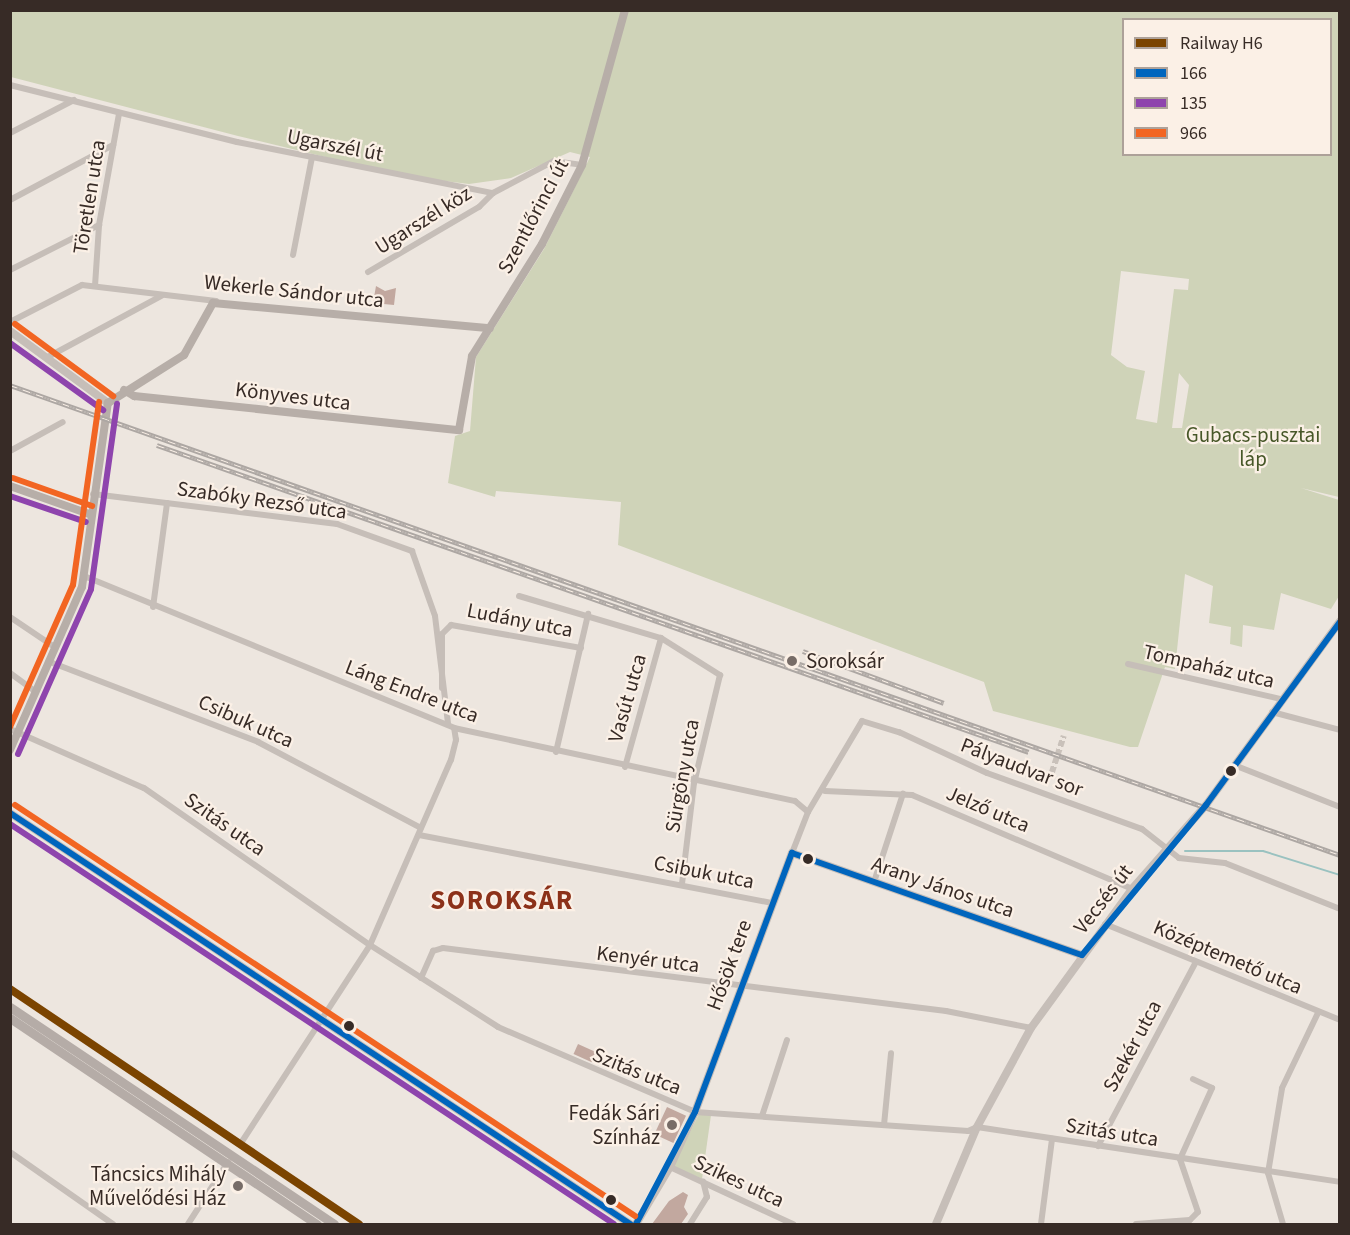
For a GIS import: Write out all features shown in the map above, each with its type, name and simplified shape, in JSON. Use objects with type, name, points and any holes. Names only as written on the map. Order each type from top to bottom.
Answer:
[{"type":"main road","name":"Szentlőrinci út","points":[[459,430],[467,369],[542,244],[582,165],[625,10]]},
{"type":"main road","name":"Wekerle Sándor utca","points":[[216,301],[490,328]]},
{"type":"main road","points":[[10,750],[14,732],[50,662],[84,576],[90,514],[108,403],[123,390],[184,355],[216,301]]},
{"type":"main road","name":"Könyves utca","points":[[123,390],[134,396],[459,430]]},
{"type":"main road","points":[[10,486],[90,514]]},
{"type":"main road","points":[[10,1007],[334,1224]]},
{"type":"main road","points":[[10,1018],[317,1224]]},
{"type":"street","name":"Ugarszél út","points":[[10,86],[77,100],[119,114],[312,157],[493,193]]},
{"type":"street","points":[[10,133],[77,100]]},
{"type":"street","name":"Töretlen utca","points":[[95,286],[99,225],[119,114]]},
{"type":"street","points":[[10,200],[113,145]]},
{"type":"street","points":[[293,255],[312,157]]},
{"type":"street","points":[[493,193],[554,161],[582,165]]},
{"type":"street","name":"Ugarszél köz","points":[[368,272],[479,207],[493,193]]},
{"type":"street","points":[[10,270],[99,225]]},
{"type":"street","points":[[10,322],[82,285],[95,286]]},
{"type":"street","name":"Wekerle Sándor utca","points":[[95,286],[161,296],[216,301]]},
{"type":"street","points":[[46,358],[161,296]]},
{"type":"street","points":[[10,331],[108,403]]},
{"type":"street","points":[[10,451],[63,422]]},
{"type":"street","name":"Szabóky Rezső utca","points":[[93,494],[342,525],[412,551],[419,561],[435,616],[441,688]]},
{"type":"street","points":[[153,607],[167,503]]},
{"type":"street","name":"Láng Endre utca","points":[[84,576],[153,607],[451,726],[694,783],[795,801],[808,812]]},
{"type":"street","points":[[519,596],[588,614],[661,638]]},
{"type":"street","points":[[556,752],[588,614]]},
{"type":"street","points":[[10,617],[56,648]]},
{"type":"street","name":"Vecsés út","points":[[936,1224],[977,1127],[1031,1028],[1105,924],[1234,765],[1340,621]]},
{"type":"street","name":"Ludány utca","points":[[441,688],[442,634],[451,625],[581,648]]},
{"type":"street","name":"Sürgöny utca","points":[[661,638],[720,675],[694,783],[682,884]]},
{"type":"street","name":"Vasút utca","points":[[625,767],[661,638]]},
{"type":"street","name":"Csibuk utca","points":[[50,662],[258,742],[420,832],[771,903]]},
{"type":"street","name":"Tompaház utca","points":[[1128,664],[1281,699]]},
{"type":"street","points":[[10,673],[36,692]]},
{"type":"street","points":[[241,1143],[370,945],[420,832],[451,760],[456,740],[441,688]]},
{"type":"street","points":[[1272,712],[1340,730]]},
{"type":"street","name":"Hősök tere","points":[[636,1224],[670,1167],[694,1112],[771,903],[808,812],[825,791],[862,721]]},
{"type":"street","name":"Pályaudvar sor","points":[[862,721],[899,732],[987,773],[1142,829],[1166,850]]},
{"type":"street","name":"Szitás utca","points":[[14,732],[134,782],[370,945],[511,1034],[694,1112],[968,1131],[977,1127],[1268,1173],[1340,1182]]},
{"type":"street","points":[[1234,765],[1340,807]]},
{"type":"street","name":"Jelző utca","points":[[825,791],[903,794],[1132,889]]},
{"type":"street","points":[[873,882],[903,794]]},
{"type":"street","points":[[10,813],[323,1016],[630,1224]]},
{"type":"street","points":[[1166,850],[1179,858],[1225,863],[1340,909]]},
{"type":"street","name":"Arany János utca","points":[[792,853],[1082,955]]},
{"type":"street","name":"Középtemető utca","points":[[1105,924],[1318,1013],[1340,1020]]},
{"type":"street","name":"Kenyér utca","points":[[421,978],[433,951],[439,948],[740,988],[946,1011],[1031,1028]]},
{"type":"street","name":"Szekér utca","points":[[1098,1146],[1196,962]]},
{"type":"street","points":[[1283,1224],[1268,1173],[1282,1088],[1318,1013]]},
{"type":"street","points":[[762,1116],[787,1040]]},
{"type":"street","points":[[884,1125],[891,1053]]},
{"type":"street","points":[[1136,1224],[1195,1217],[1197,1207],[1180,1159],[1212,1088],[1193,1079]]},
{"type":"street","points":[[1041,1224],[1052,1139]]},
{"type":"street","points":[[10,1152],[113,1224]]},
{"type":"street","points":[[188,1224],[232,1156]]},
{"type":"street","name":"Szikes utca","points":[[670,1167],[793,1224]]},
{"type":"street","points":[[690,1224],[707,1197],[703,1181]]},
{"type":"green space","name":"Gubacs-pusztai láp","points":[[10,11],[1339,11],[1339,497],[1301,488],[1339,500],[1339,596],[1331,609],[1281,593],[1274,630],[1243,625],[1242,647],[1230,644],[1231,627],[1209,623],[1213,586],[1185,574],[1175,669],[1165,667],[1138,747],[1130,747],[993,711],[984,682],[618,545],[621,502],[496,491],[495,497],[448,483],[455,436],[470,431],[476,357],[544,249],[590,157],[570,152],[511,178],[469,184],[404,176],[11,77]],"holes":[[[1121,271],[1189,279],[1188,290],[1174,289],[1157,423],[1136,419],[1145,371],[1127,367],[1111,355]],[[1179,373],[1189,385],[1182,428],[1172,428]]]},
{"type":"green space","points":[[699,1114],[711,1115],[702,1179],[673,1166]]},
{"type":"building","points":[[376,286],[385,291],[396,288],[394,305],[373,303]]},
{"type":"building","points":[[578,1044],[596,1052],[592,1062],[574,1054]]},
{"type":"building","name":"Fedák Sári Színház","points":[[667,1107],[686,1116],[673,1143],[654,1134]]},
{"type":"building","points":[[683,1192],[688,1195],[684,1207],[688,1214],[681,1224],[652,1224],[669,1201]]},
{"type":"waterway","points":[[1185,851],[1263,851],[1340,875]]},
{"type":"tunnel","points":[[1052,772],[1064,736]]},
{"type":"railway","points":[[10,385],[1340,855]]},
{"type":"railway","points":[[157,445],[1029,752]]},
{"type":"railway","points":[[803,651],[944,703]]},
{"type":"rail line","name":"H6","points":[[10,989],[359,1224]]},
{"type":"transit line","name":"966","points":[[15,324],[113,396]]},
{"type":"transit line","name":"135","points":[[10,343],[103,410]]},
{"type":"transit line","name":"966","points":[[10,727],[73,585],[99,402]]},
{"type":"transit line","name":"135","points":[[18,754],[91,589],[117,404]]},
{"type":"transit line","name":"966","points":[[13,478],[92,506]]},
{"type":"transit line","name":"135","points":[[10,496],[86,522]]},
{"type":"transit line","name":"166","points":[[1082,955],[1206,805],[1340,622]]},
{"type":"transit line","name":"966","points":[[15,805],[635,1216]]},
{"type":"transit line","name":"166","points":[[10,813],[630,1224]]},
{"type":"transit line","name":"135","points":[[10,824],[614,1224]]},
{"type":"transit line","name":"166","points":[[792,853],[1082,955]]},
{"type":"transit line","name":"166","points":[[636,1224],[695,1112],[792,853]]},
{"type":"place","name":"Soroksár","points":[[792,661]]},
{"type":"place","name":"Fedák Sári Színház","points":[[672,1125]]},
{"type":"place","name":"Táncsics Mihály Művelődési Ház","points":[[238,1186]]},
{"type":"district","name":"SOROKSÁR","points":[[502,901]]}]
